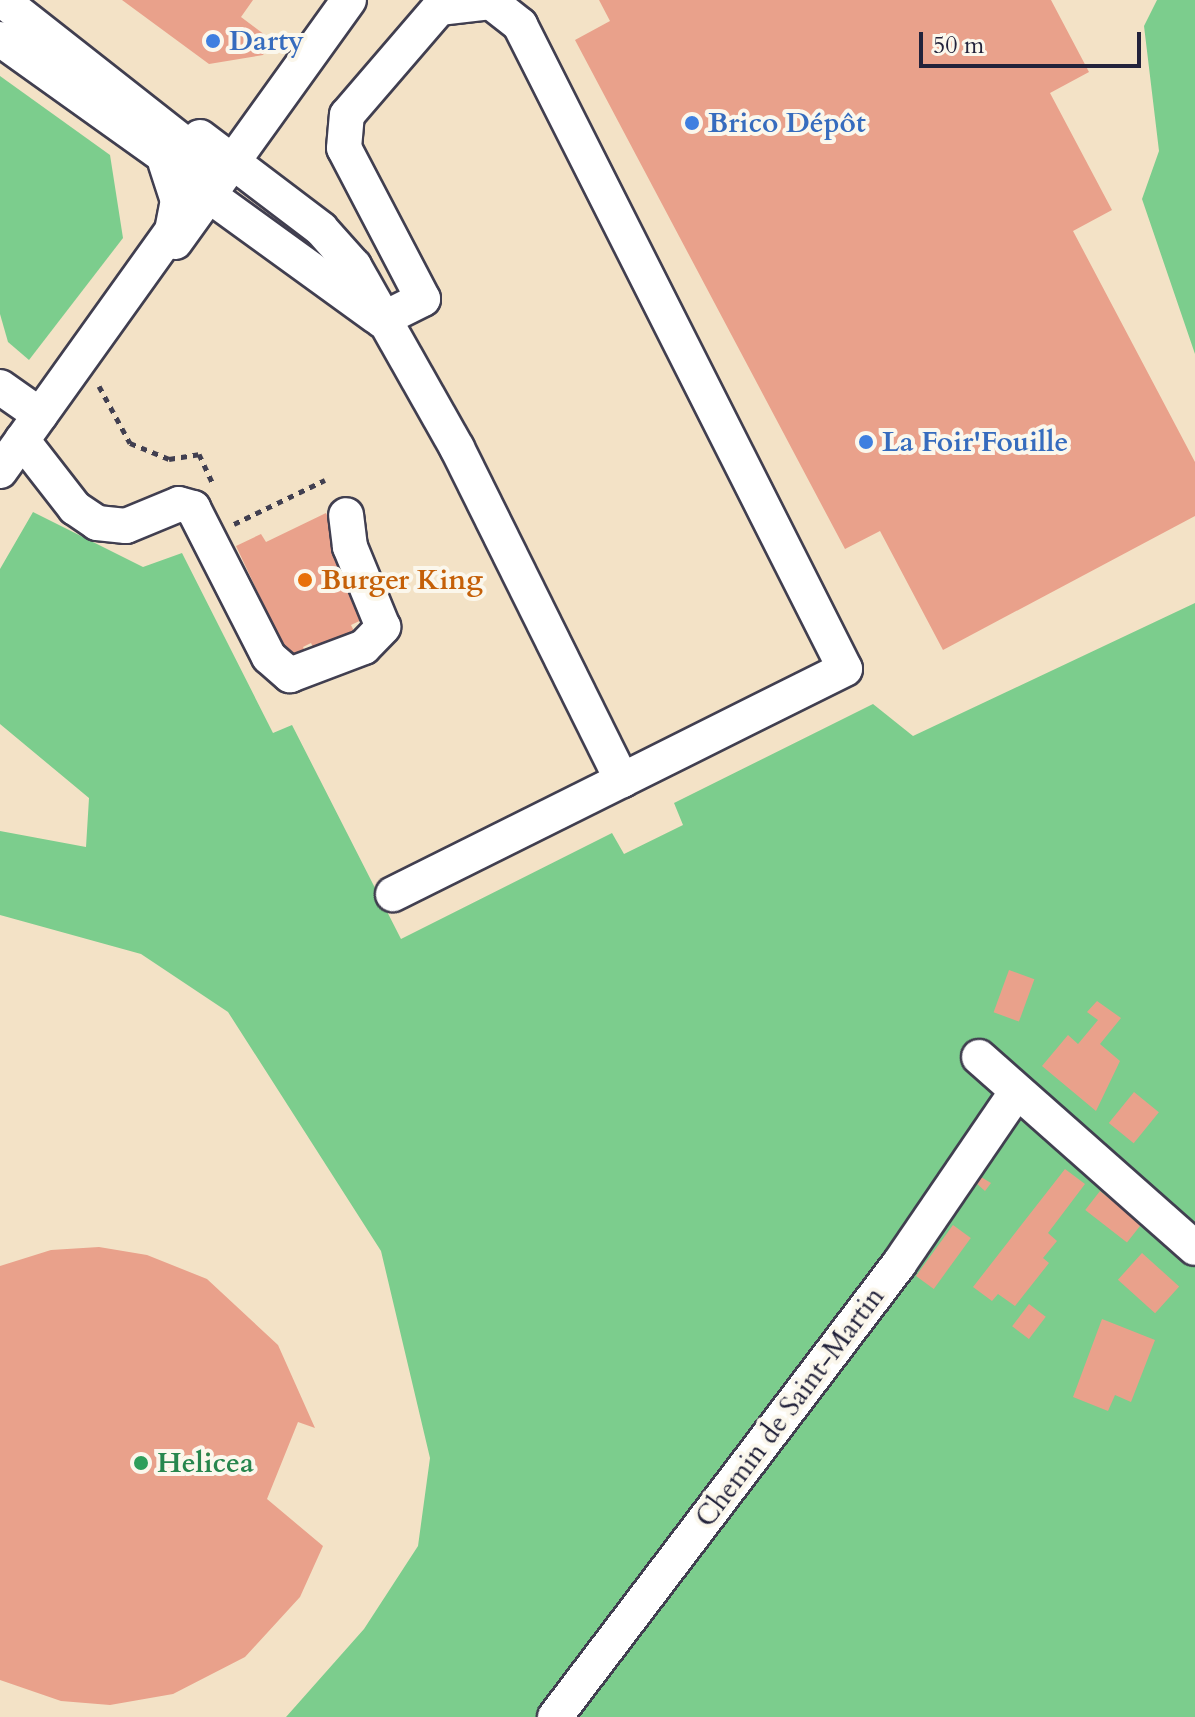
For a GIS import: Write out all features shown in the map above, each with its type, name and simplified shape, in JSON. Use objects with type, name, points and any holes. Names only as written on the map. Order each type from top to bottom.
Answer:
[{"type":"street","points":[[2,0],[158,117],[200,137],[335,242],[446,428],[622,780]]},
{"type":"street","points":[[0,471],[155,262],[201,194],[234,164],[269,108],[349,0]]},
{"type":"street","points":[[381,320],[423,299],[354,170],[342,137],[347,115],[443,4],[491,2],[520,25],[845,669],[393,894]]},
{"type":"street","points":[[0,39],[166,163],[201,194],[381,320]]},
{"type":"street","points":[[200,137],[236,134],[269,108]]},
{"type":"street","points":[[158,117],[201,194]]},
{"type":"street","points":[[155,262],[178,209],[166,163]]},
{"type":"street","points":[[0,387],[31,428],[75,508],[97,523],[134,525],[179,504],[197,512],[269,657],[296,676],[371,643],[383,627],[350,547],[346,515]]},
{"type":"street","points":[[979,1057],[1195,1248]]},
{"type":"street","name":"Chemin de Saint-Martin","points":[[555,1717],[899,1264],[1017,1091]]},
{"type":"path","points":[[75,370],[108,395],[130,443],[169,459],[199,454],[218,492]]},
{"type":"path","points":[[227,512],[233,524],[325,480]]},
{"type":"green space","points":[[1157,0],[1195,0],[1195,354],[1142,199],[1159,151],[1144,26]]},
{"type":"green space","points":[[0,76],[110,155],[123,238],[29,360],[8,342],[0,314]]},
{"type":"green space","points":[[33,512],[143,567],[182,553],[273,733],[292,725],[401,939],[612,833],[624,854],[683,825],[674,803],[873,704],[913,736],[1195,603],[1195,1717],[286,1717],[364,1629],[418,1546],[430,1458],[381,1251],[228,1012],[141,954],[0,915],[0,831],[86,847],[89,798],[0,724],[0,569]]},
{"type":"building","name":"Darty","points":[[122,0],[253,0],[241,17],[273,41],[263,55],[209,64]]},
{"type":"building","points":[[599,0],[1051,0],[1089,72],[1050,93],[1112,210],[1073,231],[1195,462],[1195,516],[943,650],[880,531],[845,549],[575,40],[610,21]]},
{"type":"building","name":"Burger King","points":[[326,513],[374,614],[351,625],[357,637],[317,656],[311,643],[303,647],[309,660],[293,667],[236,546],[261,534],[266,542]]},
{"type":"building","points":[[1009,970],[1034,979],[1019,1022],[994,1012]]},
{"type":"building","points":[[1097,1001],[1121,1018],[1100,1044],[1120,1061],[1096,1111],[1042,1066],[1068,1035],[1078,1044],[1098,1020],[1087,1012]]},
{"type":"building","points":[[1134,1092],[1159,1112],[1134,1143],[1109,1123]]},
{"type":"building","points":[[1065,1169],[1085,1184],[1048,1233],[1057,1241],[1043,1258],[1049,1263],[1015,1306],[998,1294],[992,1301],[973,1287]]},
{"type":"building","points":[[981,1177],[991,1183],[985,1191],[976,1183]]},
{"type":"building","points":[[1100,1191],[1142,1224],[1127,1243],[1085,1210]]},
{"type":"building","points":[[953,1225],[971,1238],[934,1289],[916,1276]]},
{"type":"building","name":"Helicea","points":[[99,1247],[147,1255],[207,1279],[278,1345],[315,1428],[298,1422],[267,1499],[323,1546],[300,1597],[245,1657],[173,1694],[110,1705],[61,1701],[0,1680],[0,1266],[51,1250]]},
{"type":"building","points":[[1142,1253],[1179,1286],[1155,1313],[1118,1280]]},
{"type":"building","points":[[1029,1304],[1046,1317],[1029,1339],[1012,1326]]},
{"type":"building","points":[[1102,1319],[1155,1340],[1131,1402],[1115,1395],[1108,1411],[1073,1397]]},
{"type":"place","name":"Darty","points":[[213,41]]},
{"type":"place","name":"Brico Dépôt","points":[[692,123]]},
{"type":"place","name":"La Foir'Fouille","points":[[866,442]]},
{"type":"place","name":"Burger King","points":[[305,580]]},
{"type":"place","name":"Helicea","points":[[141,1463]]}]
